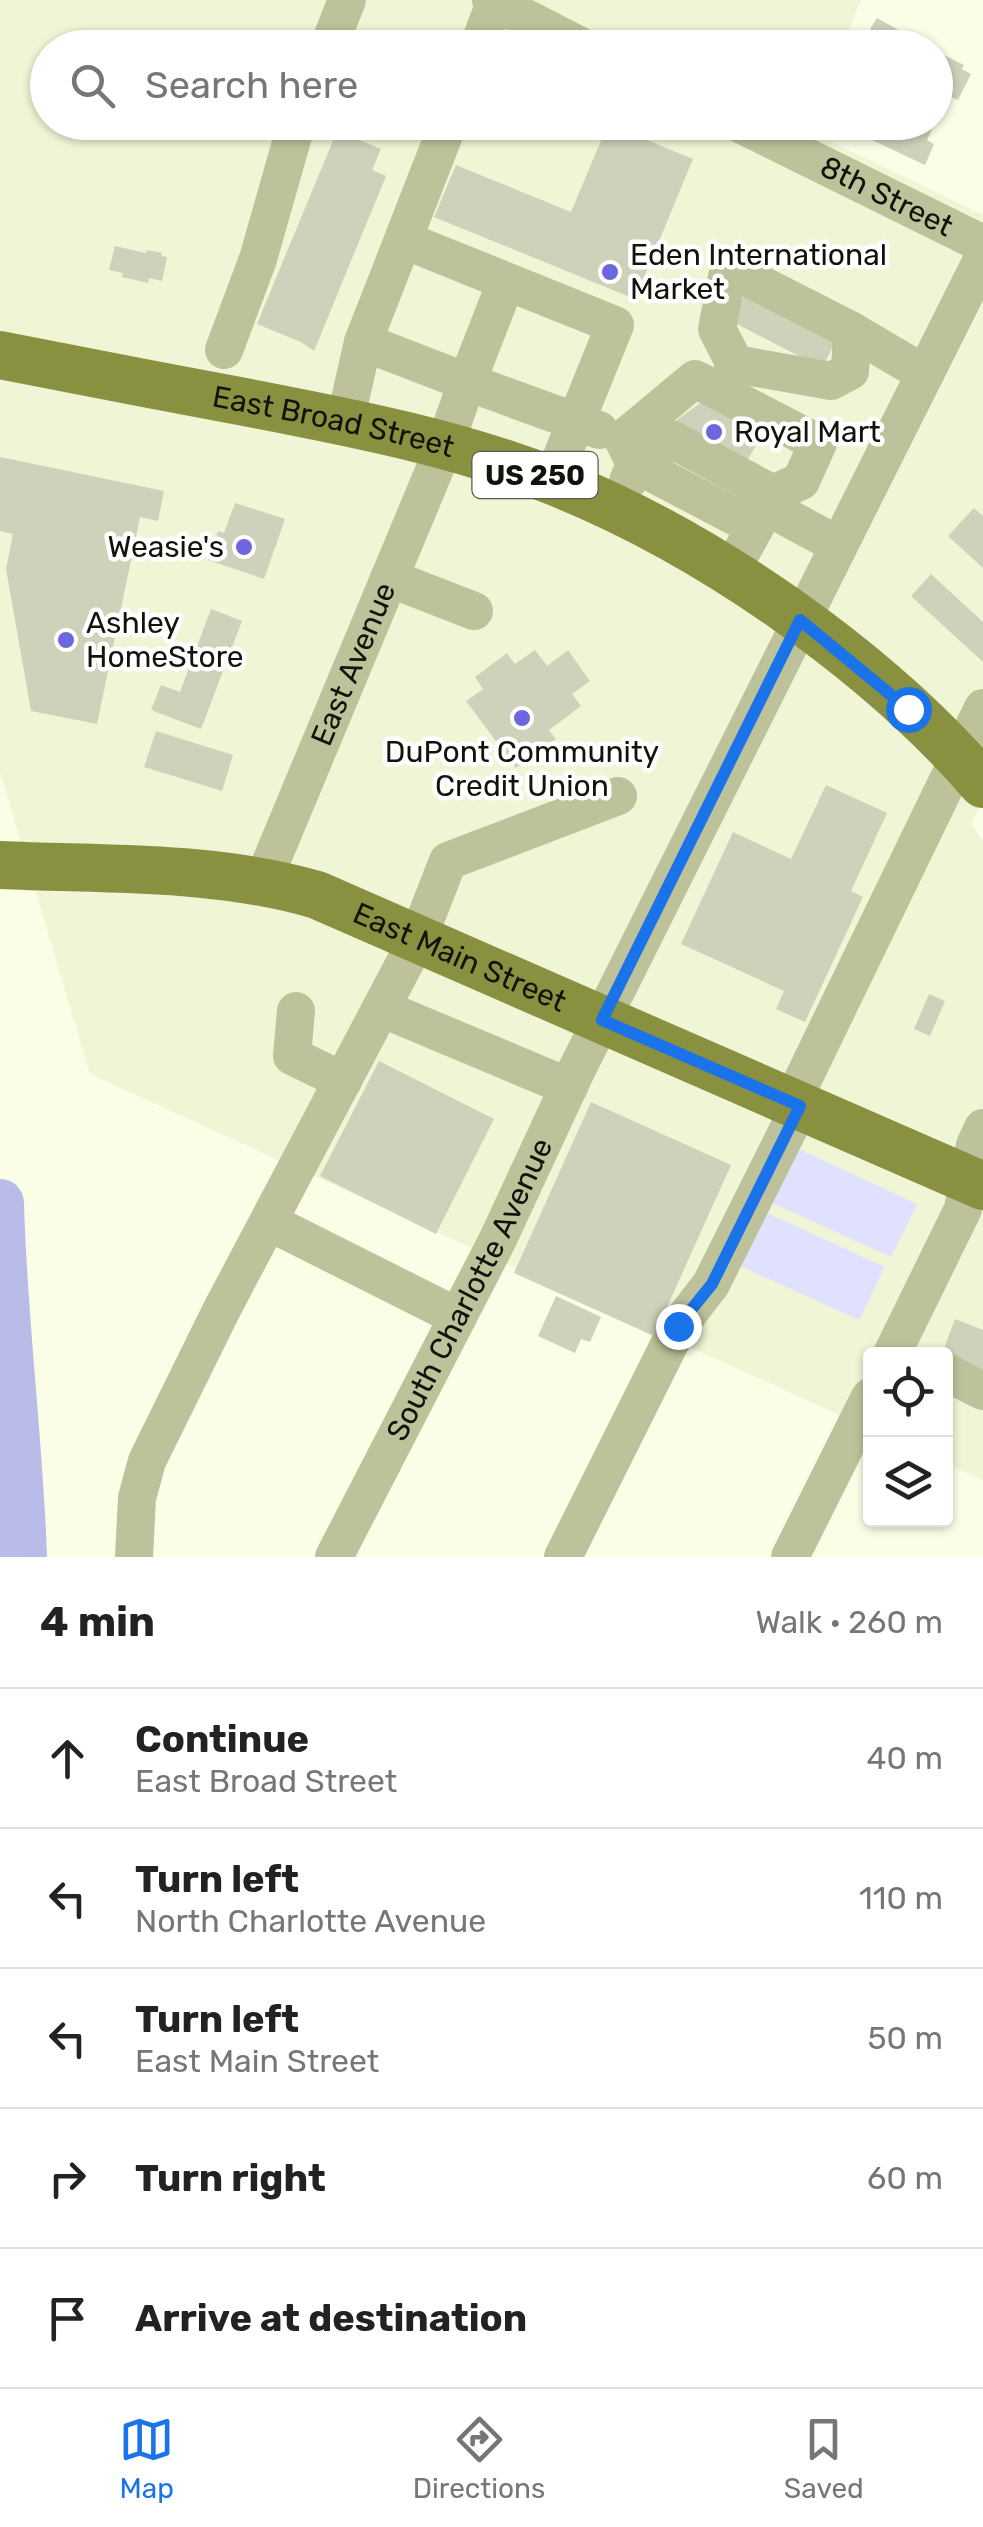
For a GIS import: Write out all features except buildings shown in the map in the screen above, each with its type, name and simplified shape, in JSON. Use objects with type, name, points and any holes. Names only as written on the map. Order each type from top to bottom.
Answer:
[{"type":"main road","name":"East Broad Street","points":[[0,355],[345,422],[552,480],[616,509],[730,573],[800,620],[843,653],[970,770]]},
{"type":"main road","name":"East Main Street","points":[[0,865],[263,881],[317,894],[976,1183]]},
{"type":"street","points":[[335,30],[347,0]]},
{"type":"street","points":[[484,30],[493,1],[549,30]]},
{"type":"street","points":[[224,350],[258,259],[292,140]]},
{"type":"street","points":[[345,422],[362,342],[442,140]]},
{"type":"street","name":"8th Street","points":[[772,140],[983,244]]},
{"type":"street","points":[[404,240],[615,325],[552,480]]},
{"type":"street","name":"South Charlotte Avenue","points":[[334,1557],[458,1318],[800,620],[983,258]]},
{"type":"street","points":[[730,573],[765,509],[801,481],[818,443],[730,379],[717,329],[727,277],[744,276],[925,374]]},
{"type":"street","name":"East Avenue","points":[[263,881],[444,447],[506,282]]},
{"type":"street","points":[[616,509],[629,452],[695,378],[831,381],[850,371],[852,332]]},
{"type":"street","points":[[362,342],[576,422],[629,452],[765,509],[838,545]]},
{"type":"street","points":[[812,456],[869,483]]},
{"type":"street","points":[[389,578],[474,611]]},
{"type":"street","points":[[563,1557],[678,1326],[712,1284],[904,878],[970,770],[983,708]]},
{"type":"street","points":[[144,1552],[137,1498],[147,1461],[222,1309],[418,938],[448,861],[618,796]]},
{"type":"street","points":[[381,1008],[569,1087]]},
{"type":"street","points":[[296,1011],[292,1056],[343,1081]]},
{"type":"street","points":[[902,1347],[976,1183],[976,1145],[983,1128]]},
{"type":"street","points":[[269,1222],[458,1318]]},
{"type":"street","points":[[953,1376],[983,1391]]},
{"type":"street","points":[[790,1557],[863,1411]]},
{"type":"shaded area","points":[[0,0],[861,0],[849,30],[30,30],[30,140],[828,140],[983,215],[983,800],[971,824],[983,841],[983,1480],[953,1466],[953,1347],[863,1347],[863,1426],[90,1074],[0,772]]},
{"type":"shaded area","points":[[799,1149],[917,1204],[891,1257],[772,1203]]},
{"type":"shaded area","points":[[767,1213],[885,1267],[859,1320],[740,1266]]},
{"type":"waterway","points":[[0,1203],[23,1557]]},
{"type":"place","name":"Eden International Market","points":[[610,272]]},
{"type":"place","name":"Royal Mart","points":[[714,432]]},
{"type":"place","name":"Weasie's","points":[[244,547]]},
{"type":"place","name":"Ashley HomeStore","points":[[66,640]]},
{"type":"place","name":"DuPont Community Credit Union","points":[[522,718]]},
{"type":"route","points":[[678,1326],[712,1284],[800,1106],[602,1020],[800,620],[908,709]]}]
